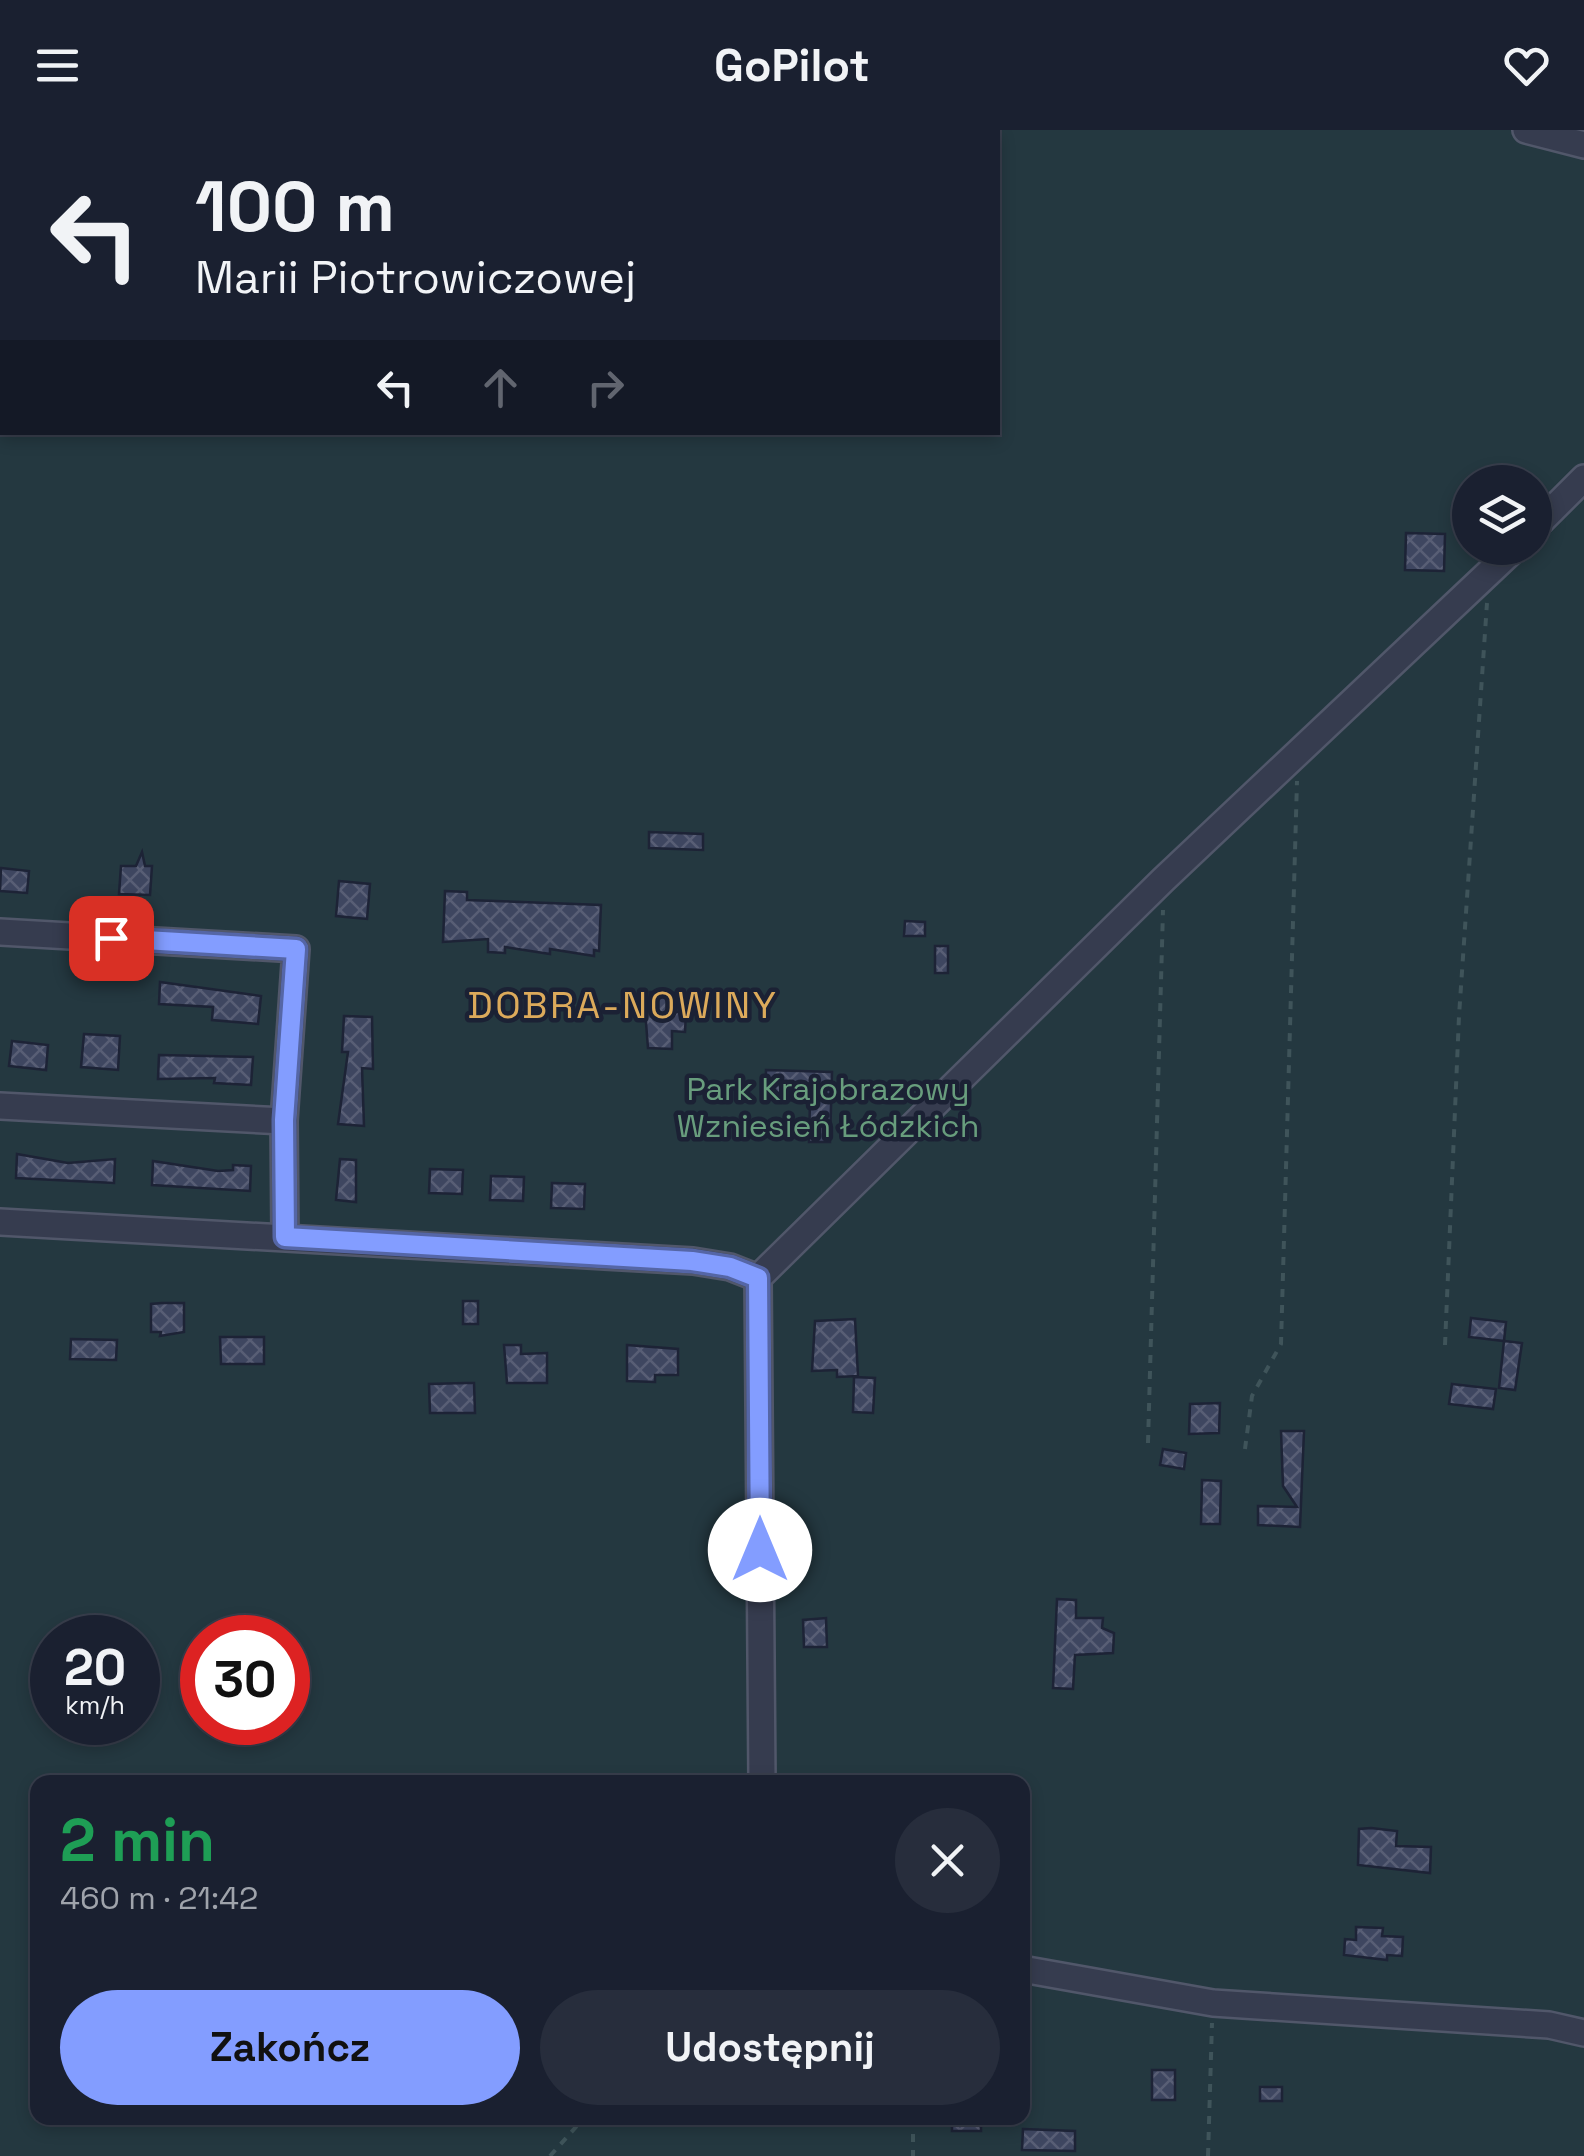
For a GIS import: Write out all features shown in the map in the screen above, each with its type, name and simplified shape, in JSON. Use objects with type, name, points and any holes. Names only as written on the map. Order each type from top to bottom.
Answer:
[{"type":"street","points":[[1526,130],[1584,145]]},
{"type":"street","points":[[1552,511],[1584,478]]},
{"type":"street","points":[[762,1775],[758,1278],[1163,880],[1498,565]]},
{"type":"street","points":[[0,932],[296,949],[284,1120],[285,1237]]},
{"type":"street","points":[[0,1106],[284,1120]]},
{"type":"street","points":[[0,1222],[692,1261],[730,1267],[758,1278]]},
{"type":"street","points":[[1030,1971],[1212,2003],[1549,2026],[1584,2032]]},
{"type":"path","points":[[1445,1344],[1459,1016],[1489,574]]},
{"type":"path","points":[[1245,1449],[1252,1396],[1281,1344],[1298,751]]},
{"type":"path","points":[[1148,1443],[1163,880]]},
{"type":"path","points":[[1208,2156],[1212,2003]]},
{"type":"path","points":[[550,2156],[578,2125]]},
{"type":"path","points":[[912,2125],[913,2156]]},
{"type":"green space","name":"Park Krajobrazowy Wzniesień Łódzkich","points":[[1000,130],[1584,130],[1584,2156],[0,2156],[0,435],[1000,435]]},
{"type":"building","points":[[1406,533],[1445,534],[1444,571],[1405,570]]},
{"type":"building","points":[[649,832],[703,834],[703,850],[649,848]]},
{"type":"building","points":[[142,852],[145,866],[152,866],[150,895],[119,894],[121,866],[136,866]]},
{"type":"building","points":[[1,868],[29,871],[27,893],[0,891]]},
{"type":"building","points":[[339,881],[370,884],[367,919],[336,916]]},
{"type":"building","points":[[445,891],[467,892],[467,900],[601,905],[599,951],[594,950],[594,956],[505,947],[505,953],[488,952],[488,939],[443,942]]},
{"type":"building","points":[[905,921],[925,922],[925,936],[904,936]]},
{"type":"building","points":[[935,946],[948,946],[948,973],[935,973]]},
{"type":"building","points":[[160,982],[261,996],[258,1024],[212,1020],[213,1007],[159,1004]]},
{"type":"building","points":[[650,992],[674,993],[673,1012],[686,1012],[685,1032],[672,1031],[672,1049],[648,1048],[645,1010],[650,1010]]},
{"type":"building","points":[[344,1016],[372,1017],[373,1069],[362,1068],[364,1126],[338,1124],[348,1052],[342,1052]]},
{"type":"building","points":[[84,1034],[120,1036],[118,1070],[81,1067]]},
{"type":"building","points":[[12,1041],[48,1045],[46,1070],[9,1066]]},
{"type":"building","points":[[159,1055],[253,1057],[251,1085],[214,1083],[215,1078],[158,1079]]},
{"type":"building","points":[[766,1070],[832,1072],[830,1142],[809,1142],[810,1101],[778,1100],[778,1093],[765,1093]]},
{"type":"building","points":[[17,1154],[68,1163],[115,1159],[114,1183],[16,1178]]},
{"type":"building","points":[[340,1159],[356,1160],[356,1202],[336,1200]]},
{"type":"building","points":[[153,1161],[218,1171],[233,1170],[233,1165],[251,1166],[250,1191],[152,1185]]},
{"type":"building","points":[[430,1169],[463,1170],[462,1194],[429,1193]]},
{"type":"building","points":[[491,1176],[524,1177],[523,1201],[490,1200]]},
{"type":"building","points":[[552,1183],[585,1184],[584,1209],[551,1208]]},
{"type":"building","points":[[463,1301],[478,1301],[478,1324],[463,1324]]},
{"type":"building","points":[[184,1303],[184,1332],[160,1336],[161,1332],[151,1332],[151,1304]]},
{"type":"building","points":[[1471,1318],[1506,1322],[1504,1341],[1469,1337]]},
{"type":"building","points":[[855,1319],[858,1376],[837,1377],[837,1370],[812,1371],[815,1321]]},
{"type":"building","points":[[220,1337],[264,1337],[264,1364],[221,1364]]},
{"type":"building","points":[[71,1339],[117,1340],[116,1360],[70,1359]]},
{"type":"building","points":[[1504,1341],[1522,1343],[1515,1390],[1499,1388]]},
{"type":"building","points":[[504,1345],[521,1345],[521,1354],[547,1353],[547,1383],[507,1383]]},
{"type":"building","points":[[627,1345],[678,1349],[678,1375],[655,1375],[655,1382],[627,1381]]},
{"type":"building","points":[[854,1377],[875,1378],[873,1413],[853,1412]]},
{"type":"building","points":[[474,1383],[475,1413],[430,1413],[429,1384]]},
{"type":"building","points":[[1452,1384],[1496,1389],[1493,1409],[1449,1404]]},
{"type":"building","points":[[1220,1403],[1219,1433],[1189,1434],[1190,1404]]},
{"type":"building","points":[[1281,1431],[1304,1431],[1300,1527],[1258,1525],[1258,1506],[1297,1507],[1283,1486]]},
{"type":"building","points":[[1163,1449],[1186,1453],[1184,1469],[1160,1465]]},
{"type":"building","points":[[1202,1480],[1221,1481],[1220,1524],[1201,1524]]},
{"type":"building","points":[[1057,1599],[1076,1600],[1076,1618],[1103,1618],[1102,1628],[1114,1633],[1113,1653],[1075,1655],[1073,1689],[1053,1688]]},
{"type":"building","points":[[826,1618],[827,1647],[804,1647],[803,1620]]},
{"type":"building","points":[[1359,1829],[1397,1831],[1396,1846],[1431,1847],[1430,1873],[1358,1865]]},
{"type":"building","points":[[1356,1927],[1383,1928],[1382,1936],[1403,1937],[1402,1956],[1387,1955],[1387,1960],[1344,1955],[1345,1939],[1356,1940]]},
{"type":"building","points":[[1152,2070],[1175,2070],[1175,2100],[1152,2100]]},
{"type":"building","points":[[1260,2087],[1282,2087],[1282,2101],[1260,2101]]},
{"type":"building","points":[[952,2125],[981,2125],[981,2131],[952,2131]]},
{"type":"building","points":[[1023,2129],[1075,2131],[1075,2151],[1022,2150]]},
{"type":"district","name":"DOBRA-NOWINY","points":[[623,1005]]},
{"type":"route","points":[[111,938],[296,949],[284,1120],[285,1237],[692,1261],[730,1267],[758,1278],[760,1550]]}]
